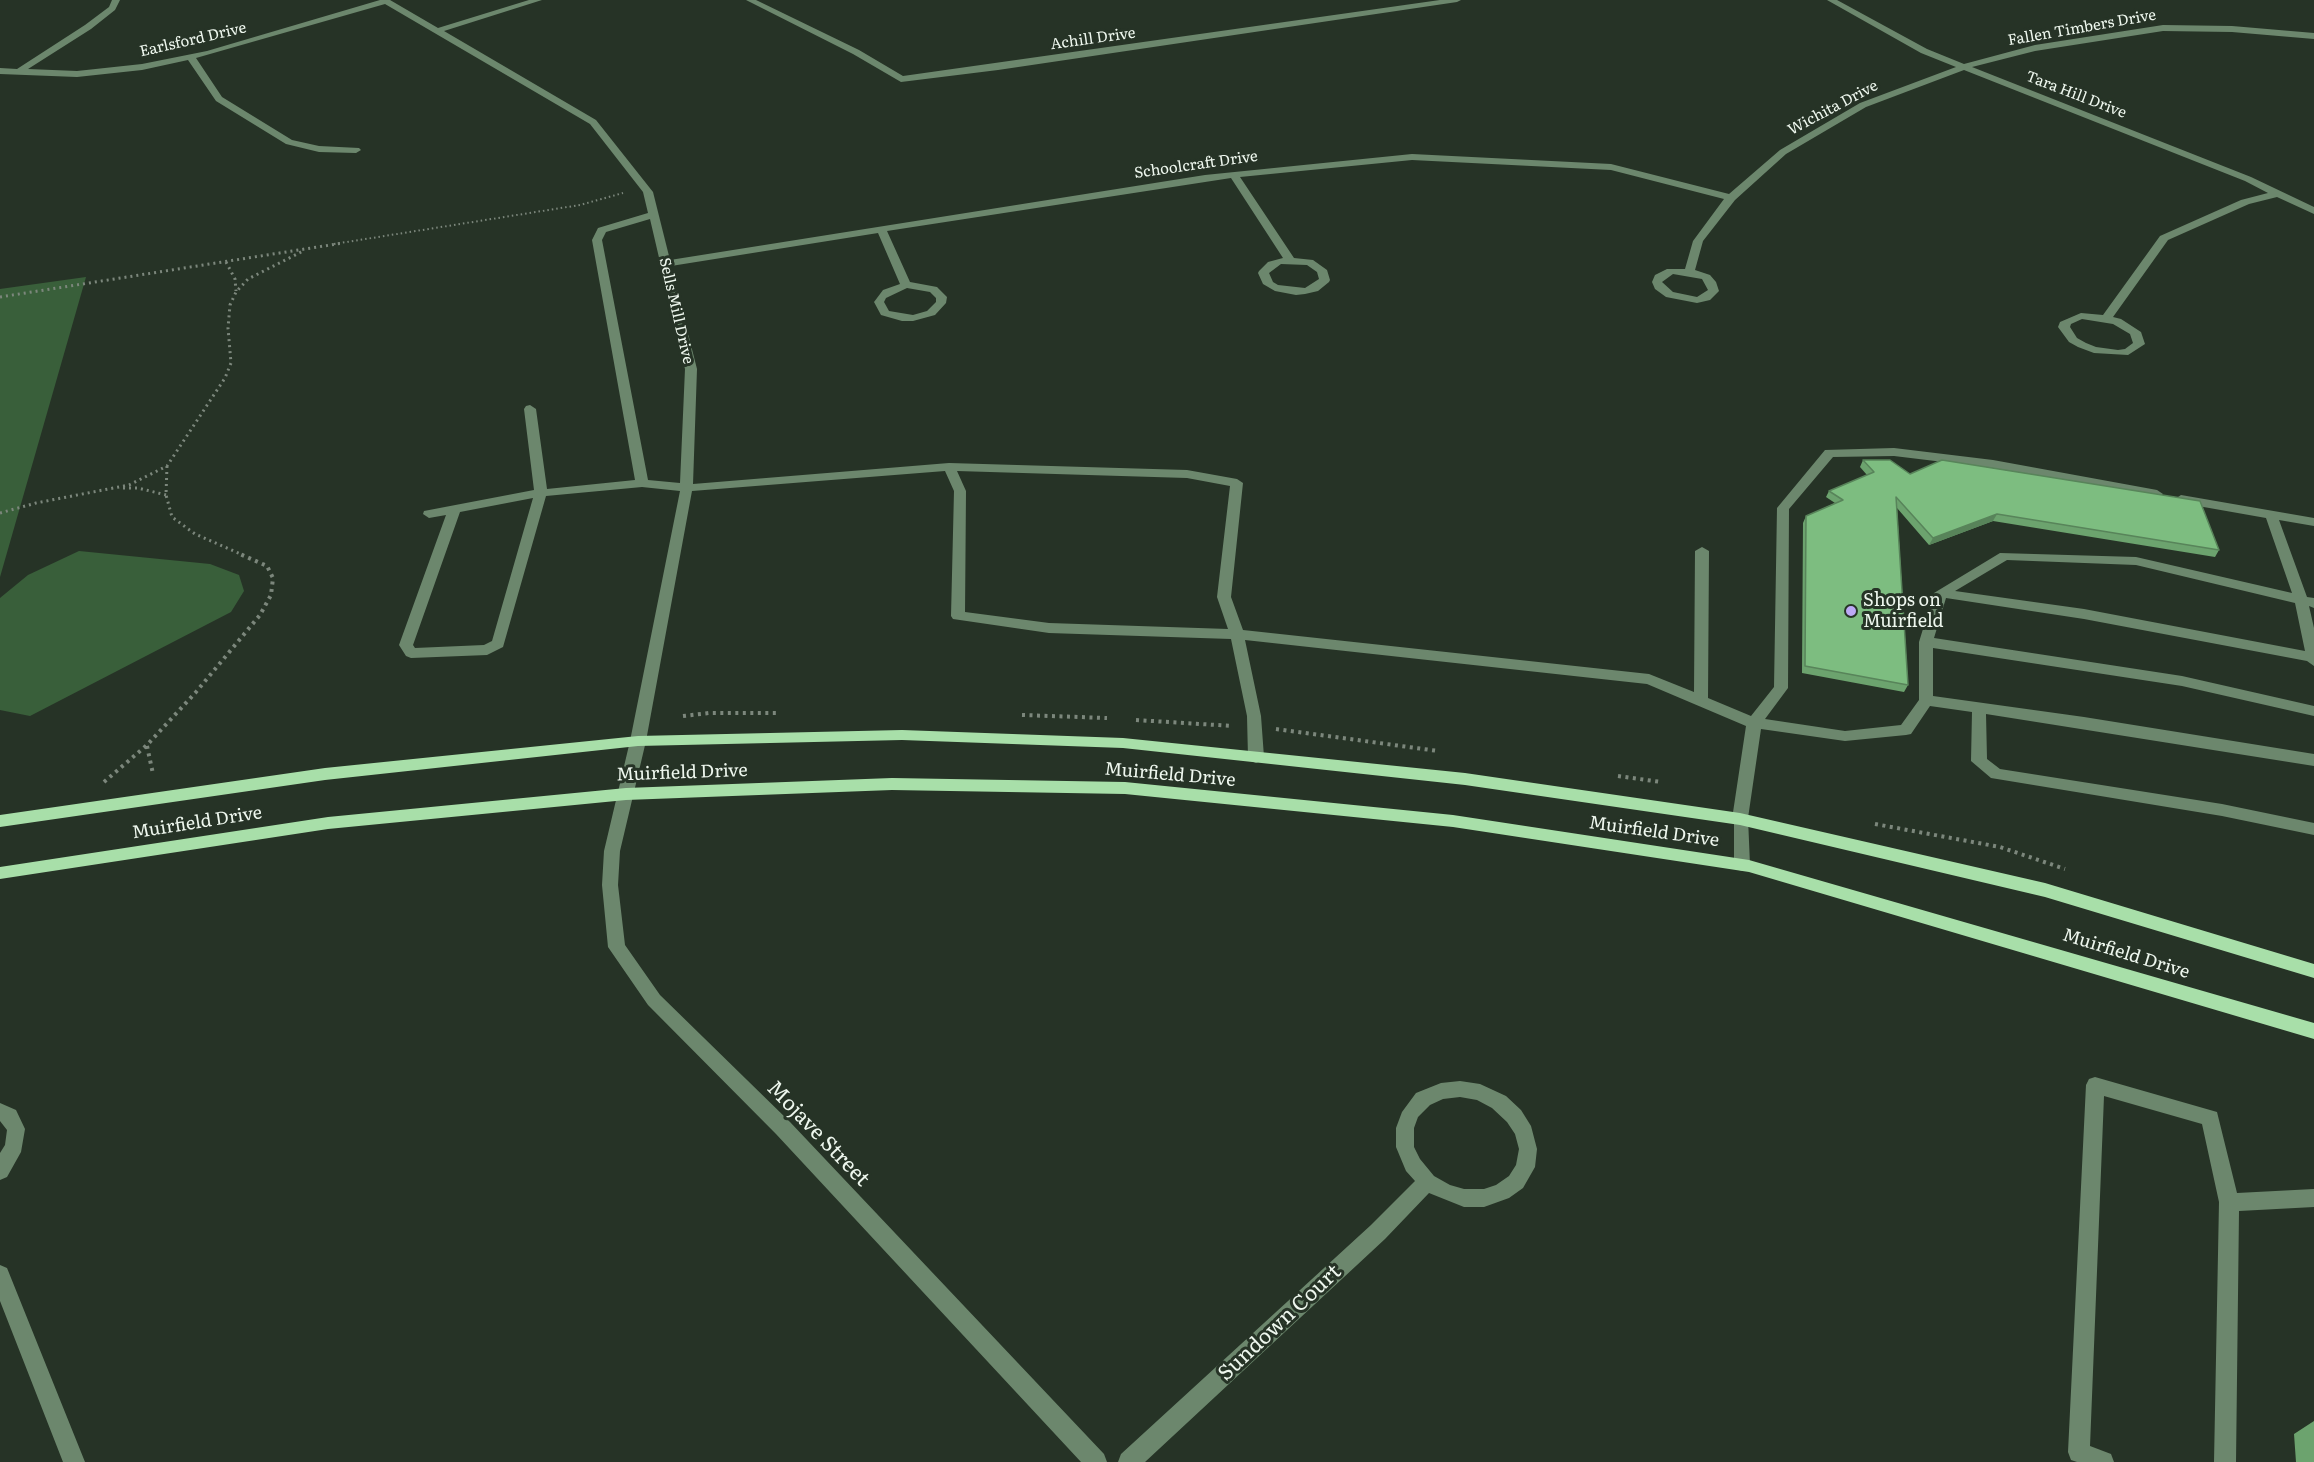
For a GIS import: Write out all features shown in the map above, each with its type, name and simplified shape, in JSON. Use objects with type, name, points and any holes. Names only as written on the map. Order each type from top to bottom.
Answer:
[{"type":"main road","name":"Muirfield Drive","points":[[0,822],[325,774],[638,741],[902,735],[1123,743],[1465,779],[1740,819],[2045,890],[2314,971]]},
{"type":"main road","name":"Muirfield Drive","points":[[0,873],[328,824],[626,794],[892,784],[1125,788],[1453,821],[1742,865],[2060,955],[2314,1031]]},
{"type":"street","points":[[17,73],[88,27],[112,8],[116,0]]},
{"type":"street","points":[[439,30],[538,0]]},
{"type":"street","name":"Achill Drive","points":[[750,0],[856,52],[901,79],[1457,0]]},
{"type":"street","name":"Tara Hill Drive","points":[[1831,0],[1890,34],[1963,67],[2207,162],[2314,211]]},
{"type":"street","name":"Earlsford Drive","points":[[0,71],[77,74],[142,67],[191,58],[385,1]]},
{"type":"street","name":"Sells Mill Drive","points":[[385,1],[439,30],[592,122],[646,188],[691,369],[686,488],[626,794]]},
{"type":"street","name":"Fallen Timbers Drive","points":[[1963,67],[2035,48],[2163,28],[2232,28],[2314,36]]},
{"type":"street","points":[[191,58],[219,99],[289,142],[319,148],[356,150]]},
{"type":"street","name":"Wichita Drive","points":[[1689,272],[1698,241],[1731,198],[1783,152],[1863,105],[1963,67]]},
{"type":"street","name":"Schoolcraft Drive","points":[[665,264],[881,228],[1234,175],[1412,157],[1611,167],[1731,198]]},
{"type":"street","points":[[1234,175],[1290,260],[1317,266],[1325,275],[1324,280],[1314,289],[1296,292],[1275,288],[1268,284],[1263,273],[1266,268],[1280,261],[1290,260]]},
{"type":"street","points":[[2106,318],[2164,238],[2245,202],[2279,193]]},
{"type":"street","points":[[642,483],[597,240],[602,230],[654,215]]},
{"type":"street","points":[[881,228],[906,285]]},
{"type":"street","points":[[1689,272],[1711,282],[1714,291],[1711,295],[1697,300],[1679,298],[1670,296],[1659,286],[1659,277],[1664,274],[1689,272]]},
{"type":"street","points":[[906,285],[933,289],[942,297],[942,303],[932,313],[913,318],[902,318],[885,313],[879,302],[882,297],[887,292],[906,285]]},
{"type":"street","points":[[2093,316],[2106,318],[2117,321],[2135,332],[2139,338],[2139,344],[2135,349],[2118,353],[2094,350],[2073,340],[2064,327],[2066,322],[2072,318],[2093,316]]},
{"type":"street","points":[[455,509],[406,645],[411,653],[487,650],[498,644],[541,493],[530,409]]},
{"type":"street","points":[[1742,865],[1742,822],[1740,819],[1754,723],[1781,688],[1783,508],[1829,453],[1894,452],[1993,464],[2314,522]]},
{"type":"street","points":[[949,467],[960,491],[958,616],[1049,628],[1237,634],[1649,679],[1754,723],[1845,736],[1906,730],[1926,700],[1926,642],[1941,593],[2005,556],[2136,561],[2308,601]]},
{"type":"street","points":[[429,514],[541,493],[642,483],[686,488],[949,467],[1187,474],[1237,483],[1224,597],[1237,634],[1254,717],[1256,757]]},
{"type":"street","points":[[1941,593],[2084,614],[2314,659],[2308,601],[2271,515]]},
{"type":"street","points":[[1701,701],[1702,550]]},
{"type":"street","points":[[1926,642],[2182,681],[2314,711]]},
{"type":"street","points":[[1926,700],[2084,722],[2314,760]]},
{"type":"street","points":[[1979,707],[1979,761],[1996,774],[2222,810],[2314,829]]},
{"type":"street","name":"Mojave Street","points":[[626,794],[611,864],[610,885],[617,947],[654,1000],[783,1128],[1096,1462]]},
{"type":"street","points":[[2103,1462],[2079,1452],[2095,1085],[2210,1118],[2229,1202],[2225,1462]]},
{"type":"street","points":[[1460,1089],[1480,1092],[1499,1102],[1515,1116],[1524,1132],[1528,1149],[1525,1167],[1516,1182],[1502,1192],[1484,1198],[1464,1198],[1444,1192],[1427,1182],[1413,1165],[1406,1147],[1405,1128],[1411,1112],[1423,1098],[1441,1091],[1460,1089]]},
{"type":"street","points":[[0,1111],[9,1116],[16,1129],[14,1146],[0,1171]]},
{"type":"street","name":"Sundown Court","points":[[1129,1462],[1378,1232],[1427,1182]]},
{"type":"street","points":[[2229,1202],[2314,1198]]},
{"type":"street","points":[[0,1275],[74,1462]]},
{"type":"path","points":[[0,297],[580,206],[612,195],[646,188]]},
{"type":"path","points":[[0,513],[36,503],[117,488],[148,477],[167,466],[225,378],[231,363],[228,328],[230,305],[236,292],[248,279],[262,270],[310,248]]},
{"type":"path","points":[[226,262],[235,279],[236,292]]},
{"type":"path","points":[[104,782],[147,745],[260,615],[271,595],[273,578],[267,566],[195,534],[172,517],[166,495],[167,466]]},
{"type":"path","points":[[117,488],[138,488],[166,495]]},
{"type":"path","points":[[147,745],[153,774]]},
{"type":"green space","points":[[86,277],[0,577],[0,289]]},
{"type":"green space","points":[[79,551],[210,564],[239,575],[244,591],[231,612],[30,716],[0,710],[0,598],[28,575]]},
{"type":"building","name":"Shops on Muirfield","points":[[1863,460],[1890,460],[1910,474],[1942,460],[2200,501],[2219,550],[1997,514],[1933,538],[1896,497],[1908,685],[1805,666],[1806,516],[1843,500],[1829,491],[1874,472]]},
{"type":"place","name":"Shops on Muirfield","points":[[1851,611]]}]
